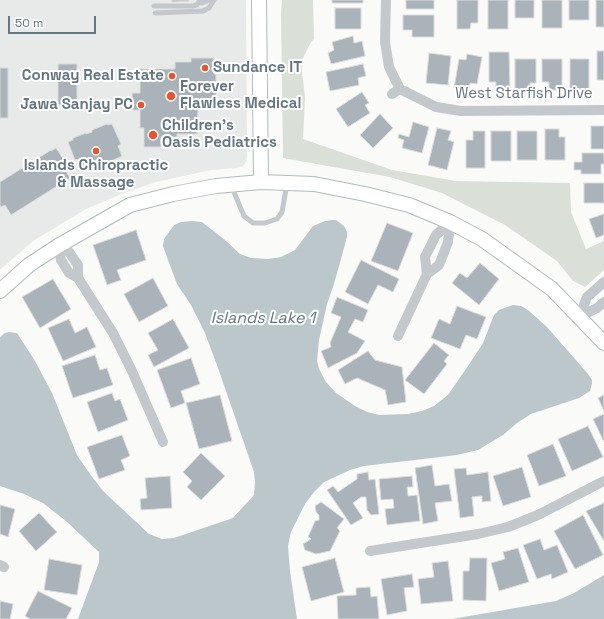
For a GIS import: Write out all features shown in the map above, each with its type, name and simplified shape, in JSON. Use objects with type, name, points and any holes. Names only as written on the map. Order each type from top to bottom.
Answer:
[{"type":"street","points":[[259,0],[261,182]]},
{"type":"street","name":"West Starfish Drive","points":[[386,0],[385,42],[389,68],[396,91],[436,107],[461,111],[604,110]]},
{"type":"street","points":[[0,291],[29,265],[58,246],[130,205],[173,194],[230,184],[261,182],[314,184],[365,194],[409,205],[450,222],[482,239],[552,289],[604,343]]},
{"type":"street","points":[[398,336],[427,274],[439,265],[448,242],[450,222]]},
{"type":"street","points":[[427,274],[425,257],[436,235],[450,222]]},
{"type":"street","points":[[58,246],[69,252],[78,265],[78,278],[113,333],[131,369],[163,442]]},
{"type":"street","points":[[579,317],[587,297],[604,282]]},
{"type":"street","points":[[579,317],[597,308],[604,302]]},
{"type":"street","points":[[370,551],[508,528],[538,515],[604,481]]},
{"type":"lane","points":[[154,6],[192,6],[209,0]]},
{"type":"lane","points":[[155,13],[202,11],[209,8],[214,0]]},
{"type":"lane","points":[[230,184],[244,216],[253,223],[265,223],[277,219],[282,212],[287,183]]},
{"type":"shaded area","points":[[0,0],[246,0],[246,162],[243,166],[238,168],[211,170],[156,182],[86,209],[33,241],[0,270]]},
{"type":"shaded area","points":[[282,0],[313,0],[314,39],[301,62],[305,98],[303,139],[392,170],[456,181],[570,183],[571,212],[586,249],[604,241],[604,270],[585,287],[573,281],[557,261],[505,225],[442,193],[390,177],[283,158]]},
{"type":"water","name":"Islands Lake 1","points":[[336,220],[344,226],[347,232],[347,237],[327,304],[319,340],[317,361],[319,369],[326,382],[336,393],[355,406],[367,412],[379,415],[408,414],[422,411],[434,406],[448,395],[470,363],[483,343],[494,315],[499,310],[513,305],[521,306],[528,310],[547,327],[588,374],[592,380],[590,391],[579,398],[531,414],[503,435],[478,450],[457,455],[364,466],[350,470],[324,482],[305,504],[291,532],[288,546],[297,619],[78,619],[99,562],[99,552],[66,521],[43,503],[24,494],[0,486],[0,337],[9,332],[17,333],[35,361],[52,393],[77,455],[103,491],[149,534],[162,539],[174,538],[233,518],[254,495],[254,472],[205,333],[191,305],[177,284],[163,246],[164,239],[174,225],[181,222],[202,222],[240,254],[251,258],[268,259],[281,257],[295,250],[313,226]]},
{"type":"water","points":[[604,575],[604,619],[452,619],[556,601],[574,593]]},
{"type":"building","points":[[172,0],[189,0],[189,1],[172,2]]},
{"type":"building","points":[[332,0],[363,0],[363,3],[332,3]]},
{"type":"building","points":[[406,0],[434,0],[434,9],[406,9]]},
{"type":"building","points":[[457,0],[478,0],[478,23],[471,23],[470,29],[457,29]]},
{"type":"building","points":[[488,0],[508,0],[508,29],[488,29]]},
{"type":"building","points":[[515,0],[534,0],[534,18],[515,18]]},
{"type":"building","points":[[542,0],[562,0],[562,28],[542,28]]},
{"type":"building","points":[[569,0],[589,0],[589,20],[569,20]]},
{"type":"building","points":[[596,0],[604,0],[604,27],[596,27]]},
{"type":"building","points":[[335,8],[361,8],[361,29],[335,29]]},
{"type":"building","points":[[403,15],[434,15],[434,37],[412,37],[412,30],[403,30]]},
{"type":"building","points":[[353,36],[354,43],[362,41],[365,56],[331,64],[328,53],[334,50],[332,42]]},
{"type":"building","points":[[597,51],[604,51],[604,80],[597,80]]},
{"type":"building","points":[[489,52],[509,52],[510,90],[496,90],[496,82],[489,82]]},
{"type":"building","points":[[429,53],[451,56],[448,85],[426,83]]},
{"type":"building","points":[[467,54],[482,57],[477,84],[470,83],[469,91],[454,88],[459,59],[466,60]]},
{"type":"building","points":[[191,58],[214,58],[214,74],[216,74],[216,101],[210,107],[203,106],[203,108],[198,108],[197,134],[177,134],[177,137],[161,137],[161,147],[144,147],[144,128],[140,128],[140,110],[132,110],[132,93],[140,93],[140,69],[175,69],[175,62],[191,62]]},
{"type":"building","points":[[515,59],[536,59],[536,83],[530,83],[530,89],[515,89]]},
{"type":"building","points":[[542,59],[562,59],[562,90],[549,90],[549,82],[542,82]]},
{"type":"building","points":[[570,59],[589,59],[589,89],[570,89]]},
{"type":"building","points":[[58,64],[77,64],[77,105],[58,105]]},
{"type":"building","points":[[363,64],[366,76],[358,78],[359,85],[330,91],[326,72]]},
{"type":"building","points":[[0,68],[8,68],[8,118],[0,118]]},
{"type":"building","points":[[362,92],[369,103],[365,105],[370,113],[348,127],[336,109]]},
{"type":"building","points":[[380,114],[393,128],[373,148],[360,135]]},
{"type":"building","points":[[413,122],[429,127],[422,153],[402,148],[404,140],[398,138],[399,134],[409,137]]},
{"type":"building","name":"Islands Chiropractic & Massage","points":[[107,124],[112,124],[121,144],[118,146],[122,156],[96,168],[95,165],[83,170],[79,159],[75,160],[68,142],[73,140],[73,138],[92,132],[92,130]]},
{"type":"building","points":[[591,126],[604,126],[604,149],[591,149]]},
{"type":"building","points":[[437,128],[451,131],[448,140],[454,142],[447,170],[428,165]]},
{"type":"building","points":[[545,129],[559,129],[559,137],[565,137],[565,160],[545,160]]},
{"type":"building","points":[[473,131],[485,131],[485,168],[466,168],[466,140],[473,140]]},
{"type":"building","points":[[491,131],[511,131],[511,161],[491,161]]},
{"type":"building","points":[[517,131],[537,131],[537,160],[517,160]]},
{"type":"building","points":[[56,148],[68,166],[64,168],[70,178],[11,215],[5,205],[1,207],[0,205],[0,182]]},
{"type":"building","points":[[582,153],[604,153],[604,164],[601,164],[601,174],[581,174],[581,170],[574,170],[574,162],[582,162]]},
{"type":"building","points":[[584,183],[604,183],[604,203],[584,203]]},
{"type":"building","points":[[604,214],[604,235],[596,238],[589,219]]},
{"type":"building","points":[[387,223],[413,233],[398,271],[371,261]]},
{"type":"building","points":[[136,230],[146,260],[117,270],[121,280],[107,285],[93,245]]},
{"type":"building","points":[[361,260],[399,279],[393,292],[378,285],[368,304],[345,292]]},
{"type":"building","points":[[480,263],[499,279],[479,305],[452,283],[460,273],[467,278]]},
{"type":"building","points":[[153,278],[168,306],[139,322],[124,294]]},
{"type":"building","points":[[53,279],[71,309],[40,328],[22,297]]},
{"type":"building","points":[[337,297],[368,310],[363,322],[355,319],[348,332],[365,341],[357,353],[328,368],[321,351],[331,347],[330,343],[341,317],[331,313]]},
{"type":"building","points":[[457,306],[486,317],[477,339],[466,335],[460,349],[431,338],[439,319],[450,324]]},
{"type":"building","points":[[69,319],[75,333],[87,327],[96,347],[63,361],[48,328]]},
{"type":"building","points":[[173,319],[189,348],[154,367],[148,355],[158,350],[148,333]]},
{"type":"building","points":[[434,343],[449,355],[444,361],[447,364],[424,394],[405,380]]},
{"type":"building","points":[[368,351],[375,360],[402,367],[406,402],[388,405],[385,390],[357,378],[345,384],[338,370]]},
{"type":"building","points":[[95,355],[100,370],[107,368],[113,385],[73,398],[62,366]]},
{"type":"building","points":[[191,358],[200,384],[181,391],[185,403],[171,408],[157,370]]},
{"type":"building","points":[[112,393],[115,401],[120,399],[128,420],[98,432],[87,402]]},
{"type":"building","points":[[220,395],[232,441],[199,449],[186,403]]},
{"type":"building","points":[[604,395],[604,411],[598,398]]},
{"type":"building","points":[[604,414],[604,442],[593,419]]},
{"type":"building","points":[[588,426],[603,457],[572,471],[558,439]]},
{"type":"building","points":[[122,435],[130,456],[121,460],[125,470],[99,479],[87,447]]},
{"type":"building","points":[[553,444],[566,476],[539,486],[527,455]]},
{"type":"building","points":[[201,453],[225,476],[201,500],[187,487],[192,481],[183,472]]},
{"type":"building","points":[[432,465],[435,486],[449,484],[452,501],[435,503],[438,521],[423,524],[415,468]]},
{"type":"building","points":[[522,467],[531,497],[503,506],[493,476]]},
{"type":"building","points":[[466,468],[467,475],[488,472],[491,501],[482,502],[482,496],[472,497],[474,516],[460,518],[454,469]]},
{"type":"building","points":[[368,472],[369,480],[375,479],[379,514],[371,515],[367,510],[366,497],[361,497],[353,503],[363,518],[351,525],[327,490],[333,486],[338,492],[357,479],[357,474]]},
{"type":"building","points":[[170,476],[172,508],[141,510],[140,499],[147,498],[145,478]]},
{"type":"building","points":[[412,476],[413,487],[407,487],[408,496],[417,495],[420,521],[387,525],[385,509],[394,508],[393,499],[381,500],[379,479]]},
{"type":"building","points":[[321,502],[344,519],[337,528],[340,531],[330,551],[316,554],[305,550],[303,544],[311,539],[308,537],[315,521],[319,520],[319,515],[316,512],[315,506]]},
{"type":"building","points":[[604,503],[604,541],[586,511]]},
{"type":"building","points":[[0,505],[15,509],[8,537],[0,534]]},
{"type":"building","points":[[39,513],[57,532],[36,551],[19,531]]},
{"type":"building","points":[[583,515],[603,555],[575,569],[554,531]]},
{"type":"building","points":[[540,539],[544,550],[557,545],[568,572],[552,579],[551,574],[537,579],[523,545]]},
{"type":"building","points":[[518,548],[529,582],[499,591],[491,563],[505,559],[503,552]]},
{"type":"building","points":[[335,558],[344,592],[311,601],[302,567]]},
{"type":"building","points":[[470,558],[487,558],[486,601],[463,600],[463,571],[469,571]]},
{"type":"building","points":[[49,559],[82,565],[77,595],[44,590]]},
{"type":"building","points":[[448,561],[453,601],[421,604],[418,579],[434,577],[432,563]]},
{"type":"building","points":[[412,574],[414,587],[404,588],[407,611],[387,615],[381,579]]},
{"type":"building","points":[[370,587],[371,597],[377,596],[379,619],[338,619],[337,596],[356,595],[356,588]]},
{"type":"building","points":[[38,591],[72,608],[66,619],[30,619],[25,616]]},
{"type":"building","points":[[0,601],[13,604],[10,619],[0,619]]},
{"type":"place","name":"Sundance IT","points":[[205,68]]},
{"type":"place","name":"Conway Real Estate","points":[[172,76]]},
{"type":"place","name":"Forever Flawless Medical","points":[[171,96]]},
{"type":"place","name":"Jawa Sanjay PC","points":[[141,105]]},
{"type":"place","name":"Children's Oasis Pediatrics","points":[[153,135]]},
{"type":"place","name":"Islands Chiropractic & Massage","points":[[96,151]]}]
